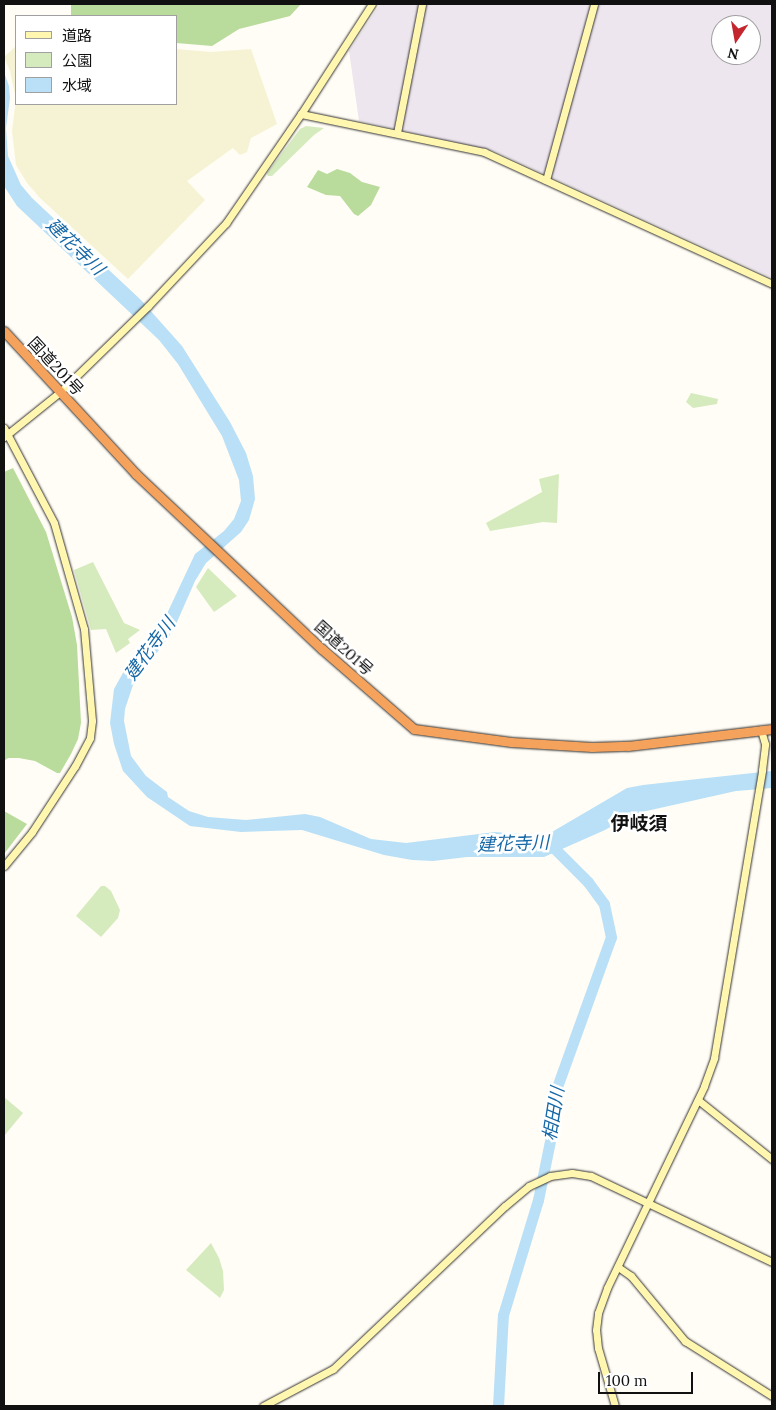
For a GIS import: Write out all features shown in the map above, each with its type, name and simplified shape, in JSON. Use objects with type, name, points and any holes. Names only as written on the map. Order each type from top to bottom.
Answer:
[{"type":"highway","name":"国道201号","points":[[4,331],[136,474],[322,649],[414,729],[511,742],[592,747],[628,746],[772,729]]},
{"type":"street","points":[[4,866],[32,832],[76,766],[90,738],[92,721],[84,629],[54,522],[5,433],[60,392],[148,306],[226,223],[301,114],[372,4]]},
{"type":"street","points":[[397,133],[422,4]]},
{"type":"street","points":[[546,180],[594,4]]},
{"type":"street","points":[[301,114],[484,152],[772,284]]},
{"type":"street","points":[[615,1406],[598,1348],[596,1330],[600,1305],[698,1100],[718,1043],[762,770],[765,744],[761,730]]},
{"type":"street","points":[[698,1100],[772,1159]]},
{"type":"street","points":[[263,1406],[333,1369],[505,1206],[536,1182],[547,1177],[572,1173],[591,1176],[772,1262]]},
{"type":"street","points":[[618,1267],[631,1276],[685,1341],[772,1396]]},
{"type":"shaded area","points":[[380,4],[772,4],[772,278],[494,151],[359,121],[349,51]]},
{"type":"shaded area","points":[[15,47],[15,94],[10,71],[4,57]]},
{"type":"shaded area","points":[[178,49],[211,52],[251,49],[277,124],[251,138],[247,152],[240,155],[233,148],[187,181],[205,200],[128,279],[40,198],[27,183],[16,165],[12,131],[15,105],[178,105]]},
{"type":"green space","points":[[71,4],[301,4],[290,16],[239,29],[212,46],[178,43],[178,15],[71,15]]},
{"type":"green space","points":[[306,126],[324,128],[314,135],[272,176],[268,176],[267,173],[300,129]]},
{"type":"green space","points":[[337,169],[350,173],[362,182],[380,187],[371,205],[358,216],[354,214],[340,196],[326,195],[307,187],[318,170],[327,174]]},
{"type":"green space","points":[[691,393],[718,399],[717,404],[693,408],[686,402]]},
{"type":"green space","points":[[13,468],[46,532],[72,617],[77,645],[81,723],[78,739],[60,773],[35,761],[8,758],[4,761],[4,472]]},
{"type":"green space","points":[[559,474],[557,523],[543,522],[490,531],[486,523],[542,492],[539,479]]},
{"type":"green space","points":[[93,562],[124,623],[140,630],[128,639],[130,643],[116,653],[106,629],[91,630],[74,570]]},
{"type":"green space","points":[[208,568],[237,596],[214,612],[196,587]]},
{"type":"green space","points":[[4,811],[27,824],[4,854]]},
{"type":"green space","points":[[101,886],[105,886],[111,891],[120,910],[118,918],[101,937],[76,916]]},
{"type":"green space","points":[[4,1097],[23,1113],[4,1136]]},
{"type":"green space","points":[[211,1243],[223,1271],[224,1290],[220,1298],[186,1270]]},
{"type":"water","name":"建花寺川","points":[[4,72],[9,86],[10,98],[6,128],[8,156],[21,185],[32,198],[141,300],[182,346],[230,422],[246,453],[253,476],[255,499],[249,520],[241,532],[206,563],[195,581],[173,631],[133,685],[125,709],[124,721],[131,756],[146,776],[167,792],[168,797],[189,811],[208,817],[246,820],[305,814],[320,817],[371,839],[406,843],[495,832],[545,836],[627,788],[643,785],[772,771],[772,788],[736,791],[633,814],[605,830],[544,857],[467,857],[433,861],[412,860],[384,855],[302,830],[241,832],[190,826],[147,797],[123,771],[114,744],[110,723],[114,689],[124,671],[154,637],[195,554],[224,531],[234,519],[241,501],[239,480],[222,436],[178,364],[159,340],[17,206],[4,186]]},
{"type":"waterway","name":"相田川","points":[[498,1406],[503,1315],[538,1200],[552,1131],[553,1105],[557,1087],[611,937],[604,904],[588,882],[552,846]]},
{"type":"district","name":"伊岐須","points":[[639,824]]}]
